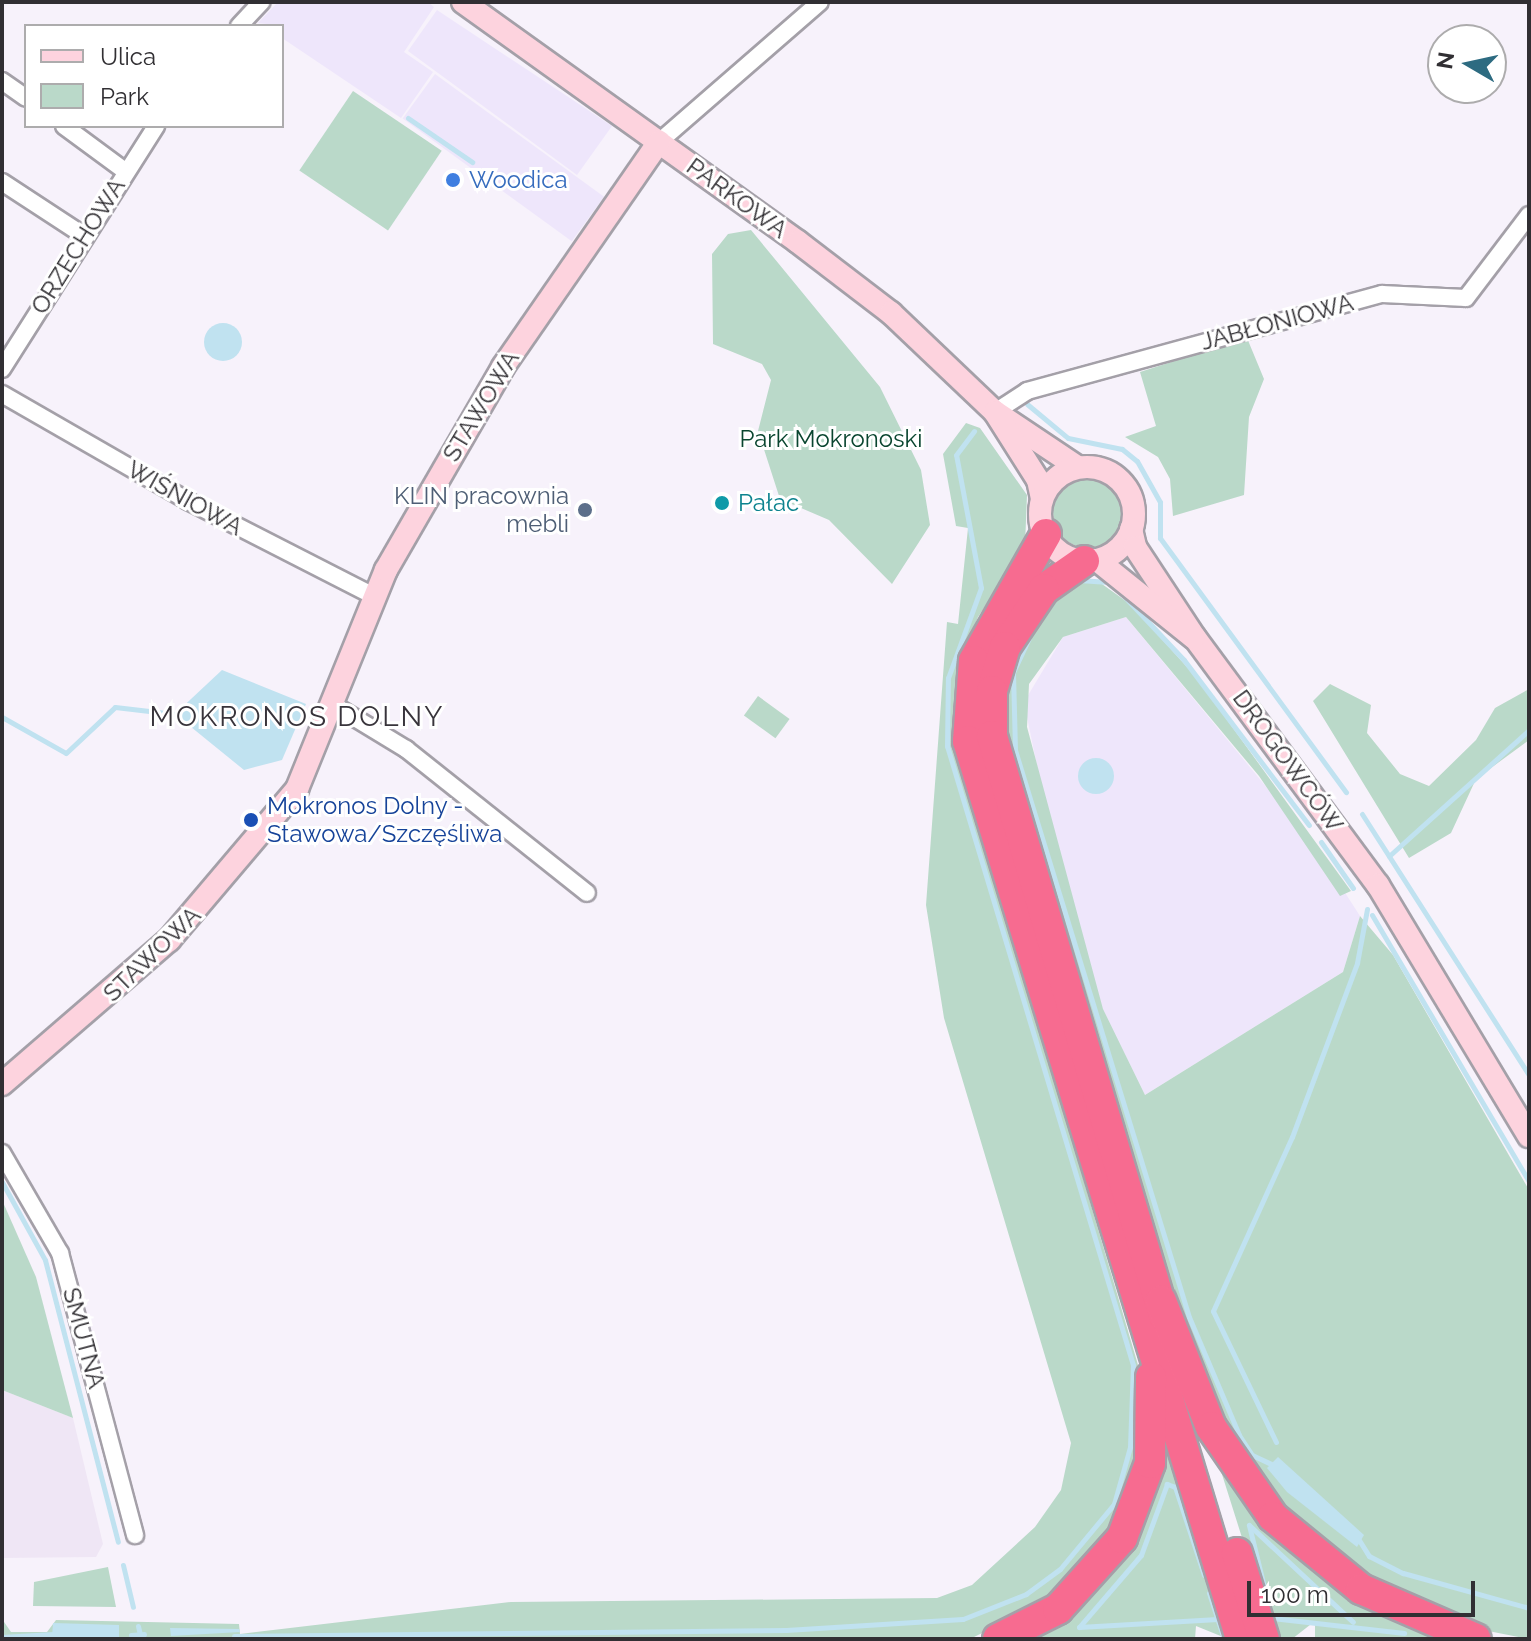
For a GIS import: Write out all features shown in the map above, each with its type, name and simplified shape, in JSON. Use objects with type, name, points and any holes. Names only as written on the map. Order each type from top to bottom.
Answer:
[{"type":"highway","points":[[1046,534],[983,640],[966,722],[1118,1239],[1241,1639]]},
{"type":"highway","points":[[1090,561],[1044,589],[1005,647],[992,691],[992,736],[1264,1639]]},
{"type":"highway","points":[[998,1639],[1081,1589],[1122,1538],[1146,1480],[1152,1386],[1118,1239]]},
{"type":"highway","points":[[1161,1301],[1211,1427],[1273,1517],[1361,1589],[1476,1639]]},
{"type":"main road","name":"PARKOWA","points":[[463,2],[891,313],[995,412],[1076,466]]},
{"type":"main road","name":"STAWOWA","points":[[2,1084],[124,983],[235,868],[297,789],[372,595],[497,377],[659,142]]},
{"type":"main road","name":"PARKOWA","points":[[995,412],[1038,480],[1042,499]]},
{"type":"main road","points":[[1076,466],[1098,467],[1120,482],[1132,506],[1131,529],[1114,554],[1090,561],[1054,548],[1046,534],[1042,499],[1052,480],[1076,466]]},
{"type":"main road","name":"DROGOWCÓW","points":[[1131,529],[1135,547],[1195,638],[1378,885],[1529,1136]]},
{"type":"main road","name":"DROGOWCÓW","points":[[1090,561],[1195,638]]},
{"type":"street","points":[[241,24],[261,2]]},
{"type":"street","points":[[659,142],[820,2]]},
{"type":"street","points":[[2,81],[24,97]]},
{"type":"street","points":[[67,128],[125,171]]},
{"type":"street","name":"ORZECHOWA","points":[[2,369],[83,235],[155,128]]},
{"type":"street","points":[[2,182],[83,235]]},
{"type":"street","name":"JABŁONIOWA","points":[[995,412],[1027,391],[1382,294],[1466,298],[1529,215]]},
{"type":"street","name":"WIŚNIOWA","points":[[2,394],[188,501],[372,595]]},
{"type":"street","points":[[332,704],[378,729],[587,893]]},
{"type":"street","name":"SMUTNA","points":[[2,1153],[60,1253],[135,1535]]},
{"type":"shaded area","points":[[278,2],[428,2],[434,7],[404,52],[433,72],[401,118],[284,39],[284,24],[258,23]]},
{"type":"shaded area","points":[[437,10],[612,126],[577,175],[408,51]]},
{"type":"shaded area","points":[[435,74],[604,197],[572,241],[403,118]]},
{"type":"shaded area","points":[[1126,617],[1315,846],[1360,916],[1343,972],[1145,1095],[1103,1010],[1052,840],[1024,702],[1063,637]]},
{"type":"shaded area","points":[[2,1390],[73,1418],[103,1544],[96,1557],[2,1558]]},
{"type":"green space","points":[[353,91],[442,151],[388,230],[299,171]]},
{"type":"green space","name":"Park Mokronoski","points":[[751,230],[880,387],[921,470],[930,525],[892,584],[829,520],[780,499],[758,431],[771,380],[762,364],[713,344],[712,254],[728,234]]},
{"type":"green space","points":[[1247,338],[1264,379],[1249,417],[1244,495],[1173,516],[1170,479],[1158,457],[1125,437],[1156,426],[1140,372]]},
{"type":"green space","points":[[966,423],[980,428],[1027,495],[1025,546],[978,617],[960,664],[957,749],[1143,1382],[1145,1415],[1125,1513],[1063,1593],[970,1639],[2,1639],[2,1619],[11,1632],[47,1632],[56,1620],[239,1624],[240,1634],[511,1602],[937,1598],[972,1585],[1035,1527],[1061,1490],[1071,1443],[944,1018],[926,905],[947,622],[958,624],[968,528],[956,526],[943,454]]},
{"type":"green space","points":[[1088,478],[1113,488],[1123,513],[1113,538],[1088,548],[1063,538],[1053,513],[1063,488]]},
{"type":"green space","points":[[1095,579],[1130,604],[1196,677],[1351,891],[1340,896],[1259,776],[1126,617],[1063,637],[1029,684],[1027,727],[1103,1009],[1145,1095],[1343,972],[1360,916],[1393,955],[1529,1190],[1529,1639],[1463,1626],[1397,1600],[1285,1517],[1205,1400],[1006,759],[1004,680],[1048,598],[1055,602],[1075,583]]},
{"type":"green space","points":[[1330,684],[1371,705],[1367,733],[1400,774],[1429,786],[1476,740],[1495,708],[1529,689],[1529,740],[1476,779],[1451,833],[1409,858],[1313,701]]},
{"type":"green space","points":[[758,696],[790,719],[775,738],[744,715]]},
{"type":"green space","points":[[2,1200],[36,1277],[73,1418],[2,1390]]},
{"type":"green space","points":[[1163,1422],[1228,1639],[1196,1626],[1195,1639],[1021,1639],[1078,1602]]},
{"type":"green space","points":[[1214,1449],[1250,1499],[1455,1639],[1315,1639],[1315,1621],[1292,1639],[1274,1639]]},
{"type":"green space","points":[[108,1567],[116,1607],[33,1606],[34,1582]]},
{"type":"water","points":[[223,323],[237,328],[242,342],[237,356],[223,361],[209,356],[204,342],[209,328]]},
{"type":"water","points":[[222,670],[306,704],[282,760],[244,770],[175,714]]},
{"type":"water","points":[[1096,758],[1108,764],[1114,776],[1108,788],[1096,794],[1084,788],[1078,776],[1084,764]]},
{"type":"water","points":[[1278,1457],[1364,1535],[1357,1547],[1287,1492],[1267,1468]]},
{"type":"water","points":[[53,1623],[119,1625],[119,1637],[52,1637]]},
{"type":"water","points":[[170,1628],[239,1629],[240,1632],[171,1636]]},
{"type":"waterway","points":[[408,118],[472,162]]},
{"type":"waterway","points":[[1027,404],[1068,438],[1122,449],[1137,461],[1160,502],[1160,538],[1346,792]]},
{"type":"waterway","points":[[234,1636],[786,1630],[963,1619],[1026,1594],[1060,1569],[1114,1504],[1130,1447],[1133,1365],[947,746],[948,678],[981,588],[956,455],[974,431]]},
{"type":"waterway","points":[[1079,580],[1108,582]]},
{"type":"waterway","points":[[1121,593],[1184,660],[1309,825]]},
{"type":"waterway","points":[[1029,638],[1013,673],[1015,750],[1189,1317],[1239,1435],[1252,1455],[1271,1464]]},
{"type":"waterway","points":[[2,717],[66,753],[115,707],[175,714]]},
{"type":"waterway","points":[[1389,856],[1529,730]]},
{"type":"waterway","points":[[1362,814],[1529,1075]]},
{"type":"waterway","points":[[1321,842],[1353,888]]},
{"type":"waterway","points":[[1276,1442],[1213,1311],[1292,1137],[1357,963],[1367,909]]},
{"type":"waterway","points":[[1372,915],[1529,1182]]},
{"type":"waterway","points":[[2,1182],[45,1260],[118,1542]]},
{"type":"waterway","points":[[1204,1575],[1175,1487],[1167,1484],[1141,1555],[1079,1627],[1218,1619]]},
{"type":"waterway","points":[[1266,1595],[1249,1525],[1353,1622]]},
{"type":"waterway","points":[[1359,1540],[1369,1556],[1403,1573],[1529,1608]]},
{"type":"waterway","points":[[123,1565],[133,1607]]},
{"type":"waterway","points":[[1209,1593],[1224,1639]]},
{"type":"waterway","points":[[1272,1618],[1404,1633]]},
{"type":"waterway","points":[[138,1626],[141,1639]]},
{"type":"waterway","points":[[2,1637],[53,1634]]},
{"type":"waterway","points":[[131,1635],[144,1634]]},
{"type":"place","name":"Woodica","points":[[453,180]]},
{"type":"place","name":"Pałac","points":[[722,503]]},
{"type":"place","name":"KLIN pracownia mebli","points":[[585,510]]},
{"type":"place","name":"Mokronos Dolny - Stawowa/Szczęśliwa","points":[[251,820]]},
{"type":"district","name":"MOKRONOS DOLNY","points":[[297,717]]}]
